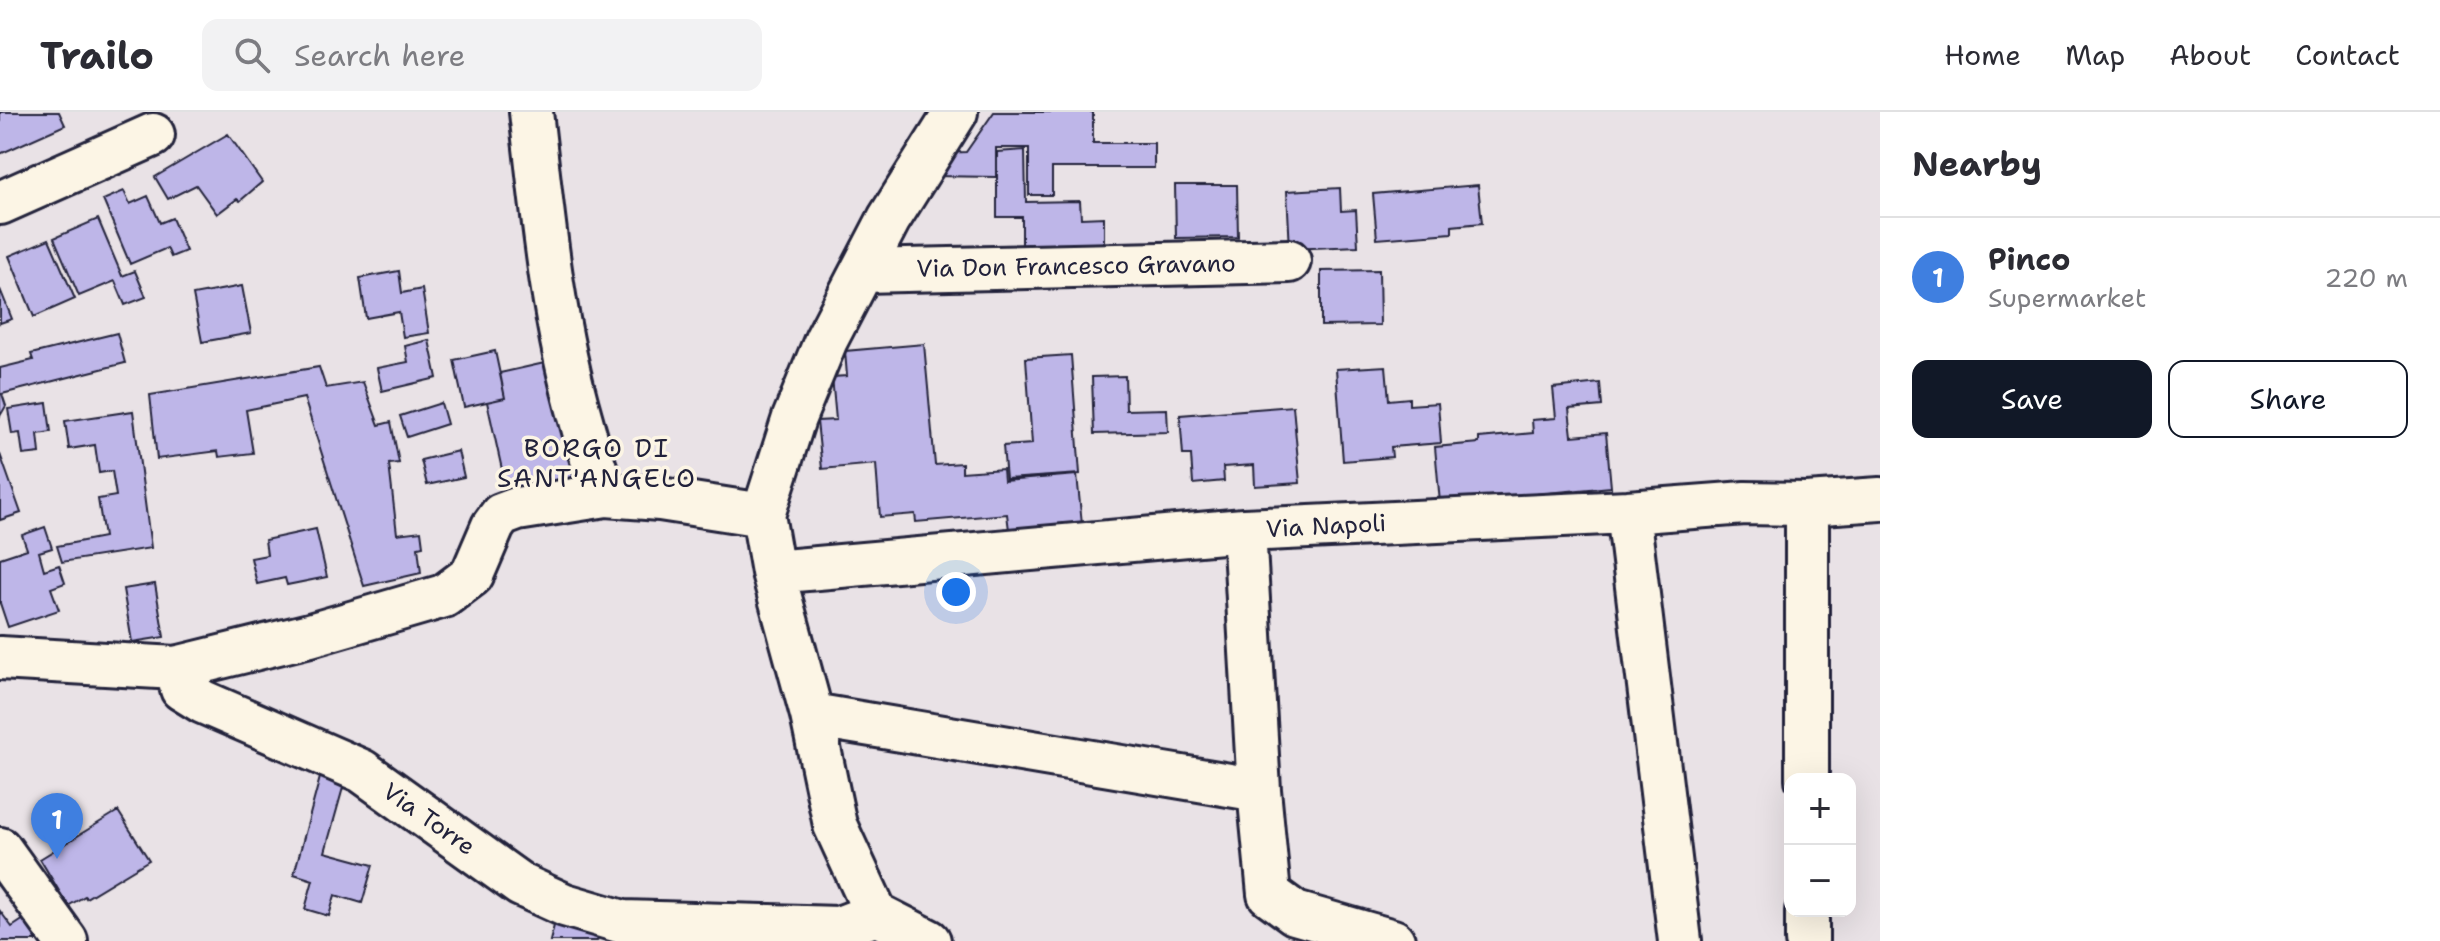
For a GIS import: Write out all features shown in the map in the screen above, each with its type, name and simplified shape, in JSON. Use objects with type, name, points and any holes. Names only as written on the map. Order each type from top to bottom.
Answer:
[{"type":"street","points":[[531,112],[553,305],[596,475],[606,495]]},
{"type":"street","points":[[929,941],[875,928],[835,825],[812,715],[773,572],[763,515],[794,418],[826,340],[914,177],[956,112]]},
{"type":"street","points":[[0,203],[153,135]]},
{"type":"street","name":"Via Don Francesco Gravano","points":[[862,271],[1289,261]]},
{"type":"street","points":[[0,658],[176,668],[310,635],[444,596],[472,575],[493,526],[501,515],[517,509],[606,495],[660,499],[763,515]]},
{"type":"street","name":"Via Napoli","points":[[773,572],[1244,530],[1628,512],[1745,503],[1807,504],[1880,499]]},
{"type":"street","points":[[1807,504],[1807,773]]},
{"type":"street","points":[[1628,512],[1680,941]]},
{"type":"street","points":[[1244,530],[1259,790],[1269,894],[1295,913],[1393,941]]},
{"type":"street","name":"Via Torre","points":[[176,668],[182,689],[203,702],[362,771],[521,885],[565,905],[623,922],[875,928]]},
{"type":"street","points":[[812,715],[1259,790]]},
{"type":"street","points":[[0,849],[66,941]]},
{"type":"street","points":[[1807,917],[1807,941]]},
{"type":"building","points":[[0,112],[59,112],[65,125],[0,154]]},
{"type":"building","points":[[994,112],[1093,112],[1093,143],[1154,143],[1154,168],[1052,168],[1052,195],[1029,195],[1029,148],[996,148],[996,177],[934,176],[944,153],[966,152]]},
{"type":"building","points":[[228,134],[262,182],[240,201],[237,199],[217,214],[196,185],[168,199],[155,177]]},
{"type":"building","points":[[1025,150],[1026,202],[1080,201],[1081,218],[1104,217],[1104,257],[1022,250],[1022,217],[997,217],[997,152]]},
{"type":"building","points":[[1175,185],[1237,185],[1238,237],[1176,238]]},
{"type":"building","points":[[1478,185],[1482,223],[1452,226],[1452,233],[1377,239],[1373,194]]},
{"type":"building","points":[[1340,188],[1341,211],[1356,210],[1358,246],[1290,249],[1287,191]]},
{"type":"building","points":[[124,191],[130,204],[148,196],[160,223],[172,218],[186,251],[171,257],[167,248],[130,264],[103,200]]},
{"type":"building","points":[[98,219],[122,276],[135,271],[146,297],[125,305],[115,281],[79,296],[54,238]]},
{"type":"building","points":[[49,239],[75,299],[34,317],[9,256]]},
{"type":"building","points":[[1379,270],[1380,325],[1321,326],[1321,271]]},
{"type":"building","points":[[399,271],[402,293],[422,289],[429,333],[403,337],[399,312],[366,318],[360,278]]},
{"type":"building","points":[[242,286],[251,333],[202,342],[193,295]]},
{"type":"building","points":[[0,289],[12,319],[0,323]]},
{"type":"building","points":[[117,333],[125,363],[2,394],[6,406],[0,416],[0,368],[33,360],[31,354]]},
{"type":"building","points":[[429,340],[437,378],[382,391],[377,368],[408,362],[405,346]]},
{"type":"building","points":[[924,344],[935,465],[962,463],[962,472],[1003,469],[1004,481],[1077,475],[1082,524],[1009,530],[1007,514],[916,522],[915,514],[880,517],[876,464],[822,469],[817,421],[836,420],[832,377],[847,376],[845,351]]},
{"type":"building","points":[[495,351],[505,398],[464,407],[454,360]]},
{"type":"building","points":[[1071,355],[1080,474],[1006,479],[1003,446],[1032,444],[1026,358]]},
{"type":"building","points":[[549,362],[574,477],[507,492],[487,402],[505,398],[500,373]]},
{"type":"building","points":[[1386,366],[1389,400],[1409,398],[1409,405],[1438,403],[1441,443],[1391,447],[1392,457],[1343,461],[1336,369]]},
{"type":"building","points":[[319,367],[326,388],[363,382],[379,425],[391,422],[399,463],[389,464],[397,534],[421,531],[423,546],[418,547],[421,573],[364,586],[304,398],[246,410],[253,453],[219,457],[218,451],[157,459],[150,395]]},
{"type":"building","points":[[1125,376],[1126,410],[1167,409],[1168,432],[1094,434],[1092,377]]},
{"type":"building","points":[[1600,383],[1602,406],[1569,409],[1572,436],[1606,433],[1611,487],[1440,503],[1435,447],[1479,443],[1479,438],[1533,433],[1532,420],[1556,418],[1553,388]]},
{"type":"building","points":[[47,403],[51,432],[38,434],[40,453],[23,455],[20,433],[12,434],[8,409]]},
{"type":"building","points":[[441,403],[447,424],[407,437],[400,416]]},
{"type":"building","points":[[1293,406],[1300,483],[1255,486],[1254,465],[1223,467],[1224,481],[1193,484],[1191,455],[1183,455],[1180,415]]},
{"type":"building","points":[[133,411],[151,548],[62,562],[57,546],[104,537],[98,499],[116,496],[112,471],[99,473],[95,445],[69,449],[65,421]]},
{"type":"building","points":[[458,451],[464,477],[427,485],[421,460]]},
{"type":"building","points":[[0,454],[21,513],[0,520]]},
{"type":"building","points":[[45,527],[52,548],[39,552],[44,570],[59,565],[65,583],[51,588],[59,610],[8,627],[0,603],[0,558],[27,549],[22,535]]},
{"type":"building","points":[[316,529],[327,577],[287,585],[285,578],[257,584],[251,558],[267,555],[265,540]]},
{"type":"building","points":[[155,584],[164,637],[132,642],[123,589]]},
{"type":"building","points":[[322,770],[346,777],[325,852],[373,865],[362,903],[335,895],[329,916],[305,909],[313,880],[294,874]]},
{"type":"building","points":[[118,811],[149,860],[68,906],[40,859]]},
{"type":"building","points":[[0,911],[12,927],[24,919],[40,941],[0,941]]},
{"type":"building","points":[[555,922],[600,930],[597,941],[550,941]]},
{"type":"place","name":"Pinco","points":[[57,859]]},
{"type":"district","name":"BORGO DI SANT'ANGELO","points":[[597,462]]}]
